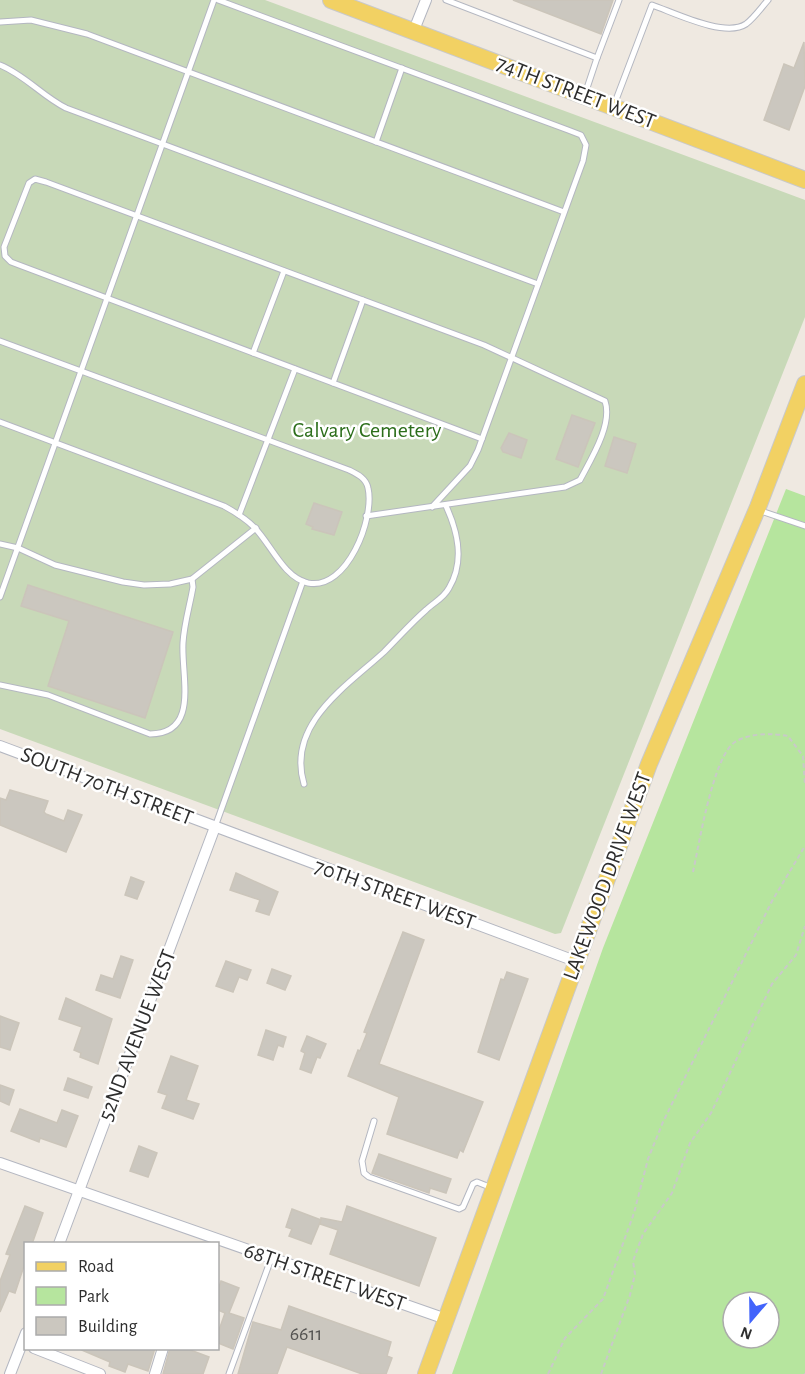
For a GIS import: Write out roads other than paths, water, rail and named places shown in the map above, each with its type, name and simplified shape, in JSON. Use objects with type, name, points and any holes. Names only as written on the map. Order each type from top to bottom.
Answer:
[{"type":"main road","name":"74TH STREET WEST","points":[[338,3],[805,180]]},
{"type":"main road","name":"LAKEWOOD DRIVE WEST","points":[[426,1374],[575,961],[649,764],[757,509],[804,388]]},
{"type":"street","points":[[414,30],[426,0]]},
{"type":"street","name":"SOUTH 70TH STREET","points":[[0,746],[215,827]]},
{"type":"street","name":"70TH STREET WEST","points":[[215,827],[575,961]]},
{"type":"street","name":"52ND AVENUE WEST","points":[[60,1242],[215,827]]},
{"type":"street","name":"68TH STREET WEST","points":[[0,1163],[446,1319]]},
{"type":"street","points":[[10,1374],[24,1341]]},
{"type":"street","points":[[39,1350],[100,1374]]},
{"type":"street","points":[[155,1374],[163,1350]]},
{"type":"lane","points":[[0,597],[214,0]]},
{"type":"lane","points":[[218,0],[580,135],[586,145],[585,154],[482,439],[470,466],[432,507]]},
{"type":"lane","points":[[446,0],[597,58]]},
{"type":"lane","points":[[585,96],[619,0]]},
{"type":"lane","points":[[614,107],[652,5],[717,28],[735,29],[747,23],[768,0]]},
{"type":"lane","points":[[0,22],[31,20],[55,24],[564,212]]},
{"type":"lane","points":[[0,65],[16,72],[35,89],[66,108],[538,284]]},
{"type":"lane","points":[[376,142],[402,68]]},
{"type":"lane","points":[[366,516],[564,487],[580,480],[605,425],[609,410],[605,400],[511,357],[35,179],[26,191],[4,247],[5,256],[11,262],[482,439]]},
{"type":"lane","points":[[253,353],[284,271]]},
{"type":"lane","points":[[333,383],[363,300]]},
{"type":"lane","points":[[0,342],[349,470],[363,478],[369,487],[366,516],[357,548],[345,564],[324,580],[314,583],[303,581],[285,566],[256,528],[239,514],[224,506],[0,422]]},
{"type":"lane","points":[[239,514],[295,369]]},
{"type":"lane","points":[[304,784],[301,773],[303,750],[311,726],[320,711],[344,685],[384,652],[428,608],[440,600],[450,587],[456,569],[458,548],[457,530],[446,506]]},
{"type":"lane","points":[[757,509],[805,526]]},
{"type":"lane","points":[[0,544],[18,548],[55,565],[123,582],[153,585],[192,579],[256,528]]},
{"type":"lane","points":[[0,685],[48,695],[150,734],[165,734],[176,725],[184,710],[183,643],[194,587],[192,579]]},
{"type":"lane","points":[[215,827],[303,581]]},
{"type":"lane","points":[[374,1121],[362,1161],[364,1173],[369,1177],[459,1209],[463,1207],[473,1184],[477,1182],[493,1188]]},
{"type":"lane","points":[[229,1374],[271,1259]]},
{"type":"park label","name":"Calvary Cemetery","points":[[367,430]]}]
